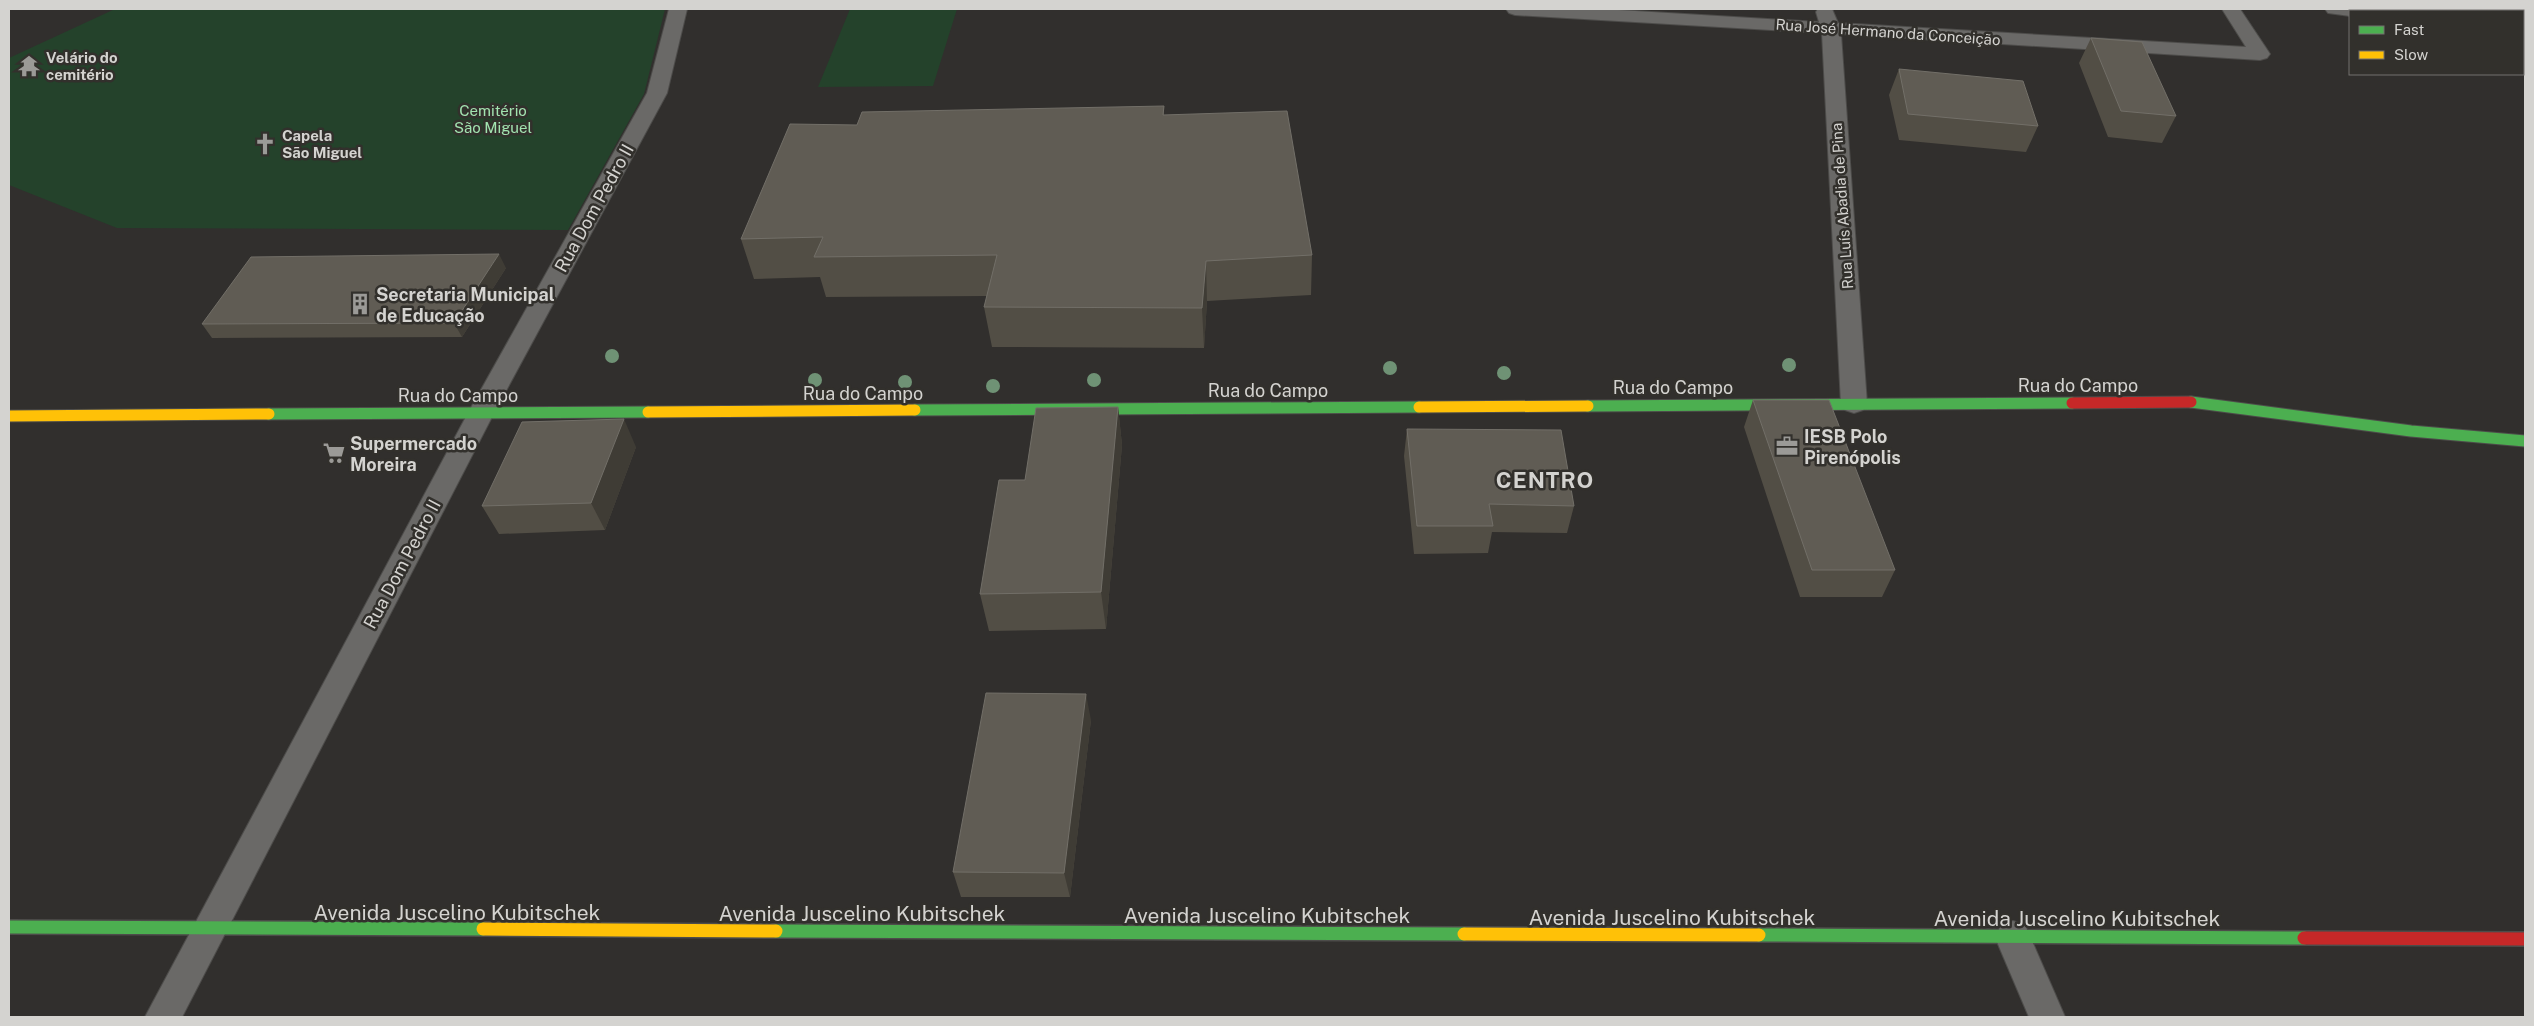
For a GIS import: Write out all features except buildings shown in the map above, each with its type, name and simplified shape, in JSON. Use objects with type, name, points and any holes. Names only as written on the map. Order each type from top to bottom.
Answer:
[{"type":"street","name":"Rua Dom Pedro II","points":[[163,1017],[481,413],[658,93],[678,9]]},
{"type":"street","name":"Rua José Hermano da Conceição","points":[[1516,9],[1828,18],[2260,54],[2231,9]]},
{"type":"street","points":[[2334,9],[2349,10]]},
{"type":"street","name":"Rua Luís Abadia de Pina","points":[[1828,18],[1854,404]]},
{"type":"street","name":"Rua do Campo","points":[[9,416],[2196,402],[2411,431],[2525,441]]},
{"type":"street","name":"Avenida Juscelino Kubitschek","points":[[9,928],[2525,939]]},
{"type":"street","points":[[2014,937],[2046,1017]]},
{"type":"green space","name":"Cemitério São Miguel","points":[[115,9],[665,9],[644,94],[568,230],[117,228],[9,185],[9,58]]},
{"type":"green space","points":[[850,9],[957,9],[933,86],[818,87]]},
{"type":"traffic: fast","points":[[2191,402],[2411,431],[2525,441]]},
{"type":"traffic: fast","points":[[1588,406],[2072,403]]},
{"type":"traffic: fast","points":[[915,410],[1419,407]]},
{"type":"traffic: fast","points":[[269,414],[648,412]]},
{"type":"traffic: fast","points":[[9,927],[483,929]]},
{"type":"traffic: fast","points":[[776,931],[1464,934]]},
{"type":"traffic: fast","points":[[1759,935],[2304,938]]},
{"type":"traffic: slow","points":[[1419,407],[1588,406]]},
{"type":"traffic: slow","points":[[648,412],[915,410]]},
{"type":"traffic: slow","points":[[9,416],[269,414]]},
{"type":"traffic: slow","points":[[483,929],[776,931]]},
{"type":"traffic: slow","points":[[1464,934],[1759,935]]},
{"type":"traffic: jam","points":[[2072,403],[2191,402]]},
{"type":"traffic: jam","points":[[2304,938],[2525,939]]},
{"type":"place","name":"Velário do cemitério","points":[[29,66]]},
{"type":"place","name":"Capela São Miguel","points":[[265,144]]},
{"type":"place","name":"Secretaria Municipal de Educação","points":[[360,304]]},
{"type":"place","name":"IESB Polo Pirenópolis","points":[[1787,446]]},
{"type":"place","name":"Supermercado Moreira","points":[[334,453]]},
{"type":"district","name":"CENTRO","points":[[1545,480]]}]
